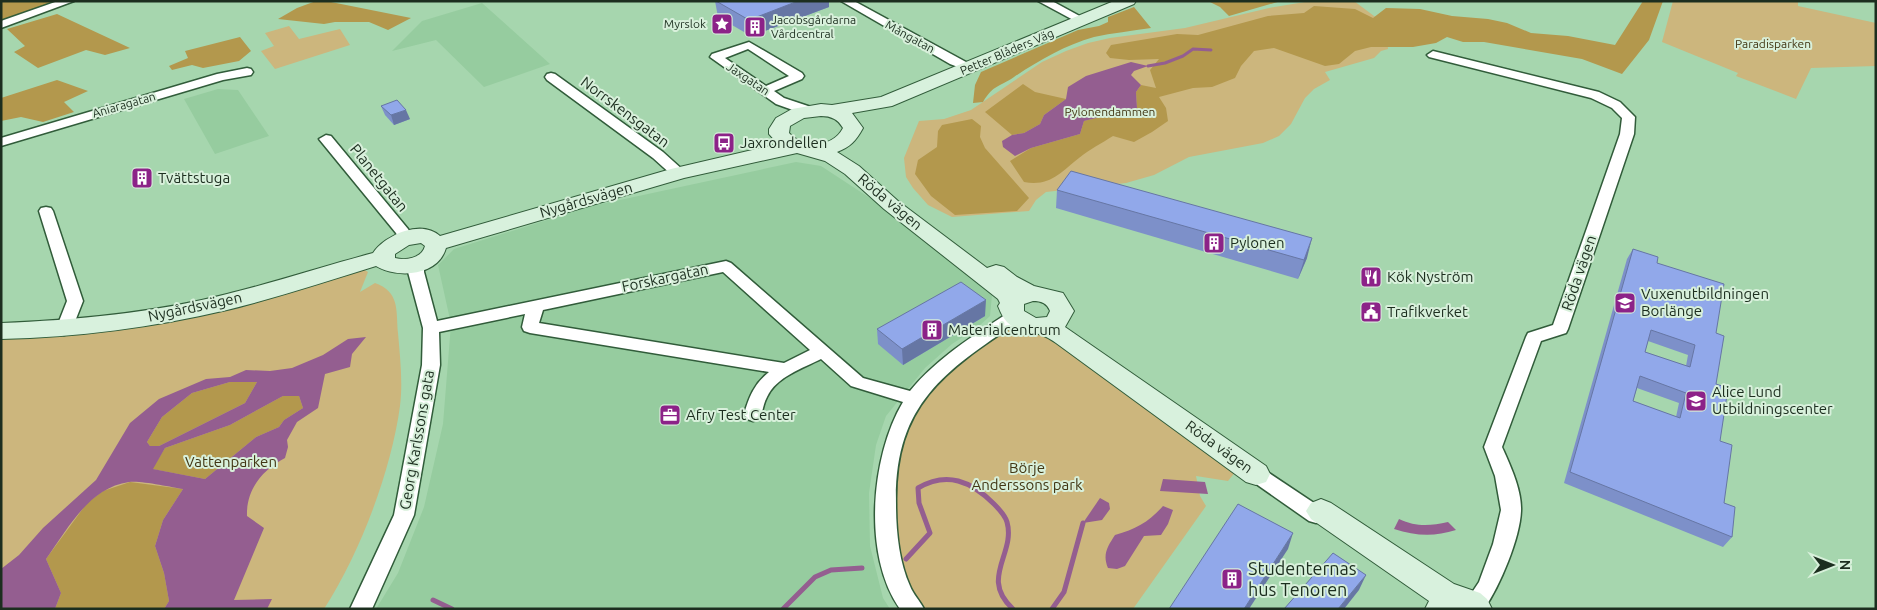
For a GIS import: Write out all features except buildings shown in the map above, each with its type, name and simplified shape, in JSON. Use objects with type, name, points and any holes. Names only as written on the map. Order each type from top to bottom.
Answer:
[{"type":"street","points":[[1,25],[69,1]]},
{"type":"street","points":[[1043,1],[1081,20]]},
{"type":"street","name":"Petter Blåders Väg","points":[[832,111],[885,102],[1128,1]]},
{"type":"street","name":"Mångatan","points":[[851,2],[954,61],[970,68]]},
{"type":"street","points":[[716,57],[749,45],[798,76],[766,90]]},
{"type":"street","name":"Röda vägen","points":[[852,131],[862,164],[916,213],[1009,282],[1029,325],[1052,320],[1065,337],[1259,472],[1456,605],[1488,586],[1511,510],[1505,476],[1493,447],[1534,337],[1560,329],[1627,134],[1629,117],[1616,105],[1595,95],[1433,55]]},
{"type":"street","name":"Jaxgatan","points":[[716,57],[780,101],[809,111]]},
{"type":"street","name":"Aniaragatan","points":[[1,142],[212,79],[247,72]]},
{"type":"street","name":"Norrskensgatan","points":[[552,77],[658,155],[678,173]]},
{"type":"street","name":"Jaxgatan","points":[[780,101],[782,125]]},
{"type":"street","name":"Petter Blåders Väg","points":[[852,131],[885,102]]},
{"type":"street","points":[[832,111],[847,118],[852,131],[839,144],[830,147],[802,148],[782,140],[782,125],[799,113],[832,111]]},
{"type":"street","name":"Nygårdsvägen","points":[[708,165],[763,142],[776,134],[782,125]]},
{"type":"street","name":"Planetgatan","points":[[326,139],[403,232],[405,238]]},
{"type":"street","name":"Röda vägen","points":[[802,148],[832,157],[852,170],[891,205],[1019,304]]},
{"type":"street","name":"Nygårdsvägen","points":[[436,244],[708,165],[802,148]]},
{"type":"street","points":[[46,211],[75,300],[64,329]]},
{"type":"street","points":[[428,237],[436,244],[434,252],[416,264],[393,266],[384,261],[383,257],[387,248],[405,238],[428,237]]},
{"type":"street","name":"Nygårdsvägen","points":[[1,331],[64,329],[143,319],[227,302],[383,257]]},
{"type":"street","name":"Georg Karlssons gata","points":[[361,609],[404,515],[431,365],[431,328],[416,272],[416,264]]},
{"type":"street","name":"Forskargatan","points":[[431,328],[726,266],[857,382],[914,399]]},
{"type":"street","points":[[913,609],[901,591],[887,539],[885,491],[892,449],[914,399],[939,371],[1019,304],[1047,295],[1061,306],[1052,320]]},
{"type":"street","points":[[536,305],[530,327],[786,369]]},
{"type":"street","points":[[753,414],[759,393],[786,369],[822,352]]},
{"type":"shaded area","points":[[1,1],[55,1],[1,22]]},
{"type":"shaded area","points":[[316,1],[326,1],[411,18],[388,30],[369,22],[335,22],[324,24],[278,19],[297,8]]},
{"type":"shaded area","points":[[1208,1],[1281,1],[1229,16],[1220,7]]},
{"type":"shaded area","points":[[1643,1],[1663,1],[1649,40],[1622,74],[1582,59],[1484,42],[1463,42],[1447,37],[1436,43],[1413,47],[1371,47],[1355,51],[1339,64],[1325,66],[1274,48],[1254,51],[1241,66],[1235,78],[1212,87],[1193,88],[1159,97],[1166,108],[1168,121],[1134,142],[1113,136],[1048,180],[1033,183],[1024,182],[1010,161],[1031,148],[1080,134],[1084,121],[1137,108],[1136,92],[1141,85],[1156,88],[1150,70],[1159,59],[1129,60],[1110,58],[1106,53],[1111,45],[1177,34],[1198,35],[1268,16],[1304,13],[1314,6],[1355,9],[1373,18],[1386,8],[1420,9],[1452,16],[1488,19],[1507,23],[1531,33],[1568,36],[1615,45]]},
{"type":"shaded area","points":[[482,3],[550,64],[484,87],[436,40],[392,51],[422,21]]},
{"type":"shaded area","points":[[1134,7],[1151,28],[1094,37],[1073,44],[1042,59],[997,87],[990,92],[983,102],[973,103],[975,85],[981,72],[1078,30],[1099,26],[1108,22],[1108,17]]},
{"type":"shaded area","points":[[57,14],[130,48],[105,55],[86,50],[38,68],[14,52],[25,46],[7,29]]},
{"type":"shaded area","points":[[240,37],[251,51],[239,61],[203,68],[192,65],[172,70],[169,66],[188,58],[185,51]]},
{"type":"shaded area","name":"Pylonendammen","points":[[1131,62],[1148,66],[1134,71],[1131,75],[1141,85],[1136,92],[1137,108],[1084,121],[1080,134],[1031,148],[1015,156],[1003,147],[1002,141],[1012,135],[1024,133],[1040,124],[1044,115],[1066,99],[1068,87],[1086,76]]},
{"type":"shaded area","points":[[57,80],[88,91],[64,102],[74,112],[43,122],[21,117],[1,121],[1,98]]},
{"type":"shaded area","points":[[1023,84],[1035,92],[1066,99],[1044,115],[1040,124],[1024,133],[1012,135],[985,112]]},
{"type":"shaded area","points":[[218,89],[238,90],[269,136],[215,154],[184,99]]},
{"type":"shaded area","points":[[972,119],[981,126],[980,137],[985,148],[1029,198],[1017,211],[955,215],[931,196],[915,174],[918,160],[937,147],[938,131],[942,125]]},
{"type":"shaded area","points":[[796,162],[821,166],[876,202],[985,287],[992,295],[990,316],[978,327],[952,344],[925,368],[886,416],[876,445],[869,493],[870,546],[883,598],[890,609],[376,609],[398,573],[424,507],[443,424],[451,324],[438,265],[454,249],[592,206]]},
{"type":"shaded area","name":"Vattenparken","points":[[366,337],[352,354],[350,367],[325,374],[318,408],[297,422],[287,440],[288,447],[285,458],[269,468],[257,482],[249,498],[247,516],[264,528],[234,600],[272,599],[267,609],[164,609],[169,601],[164,573],[155,546],[163,520],[183,489],[129,482],[102,492],[80,511],[46,559],[61,593],[55,609],[1,609],[1,569],[19,555],[43,528],[96,480],[130,423],[159,399],[206,379],[230,377],[246,370],[270,371],[292,368],[323,355],[348,339]],"holes":[[[230,382],[257,382],[245,403],[159,446],[150,446],[147,442],[162,417],[192,393]],[[283,396],[299,396],[303,408],[284,420],[279,427],[256,437],[205,479],[153,469],[165,448],[230,425]]]},
{"type":"shaded area","points":[[230,382],[257,382],[245,403],[159,446],[150,446],[147,442],[162,417],[192,393]]},
{"type":"shaded area","points":[[283,396],[299,396],[303,408],[284,420],[279,427],[256,437],[205,479],[152,469],[165,448],[230,425]]},
{"type":"shaded area","points":[[1163,479],[1205,482],[1208,494],[1160,491]]},
{"type":"shaded area","points":[[130,482],[183,489],[163,520],[155,546],[164,573],[169,601],[164,609],[55,609],[61,593],[46,559],[87,503],[103,491]]},
{"type":"shaded area","points":[[1100,498],[1109,503],[1110,509],[1102,520],[1083,523]]},
{"type":"shaded area","points":[[1163,506],[1173,510],[1168,524],[1161,535],[1144,536],[1125,566],[1117,569],[1108,568],[1106,554],[1115,535],[1142,524]]},
{"type":"shaded area","points":[[1399,519],[1423,525],[1448,522],[1456,530],[1433,535],[1410,533],[1394,529]]},
{"type":"green space","name":"Pylonendammen","points":[[1311,1],[1354,1],[1386,25],[1388,49],[1381,51],[1374,58],[1325,72],[1330,80],[1314,89],[1305,98],[1291,124],[1279,136],[1263,143],[1189,157],[1154,175],[1126,183],[1046,192],[1036,200],[1029,211],[952,217],[928,205],[906,177],[904,158],[919,121],[944,119],[971,110],[1042,62],[1066,51],[1110,38],[1185,28],[1269,8]]},
{"type":"green space","name":"Paradisparken","points":[[1673,1],[1798,1],[1798,6],[1876,23],[1876,66],[1811,68],[1796,99],[1736,76],[1738,73],[1662,42]]},
{"type":"green space","points":[[289,26],[299,39],[340,29],[350,45],[275,69],[261,51],[274,46],[265,33]]},
{"type":"green space","name":"Vattenparken","points":[[363,269],[368,272],[360,292],[375,283],[389,291],[395,303],[401,370],[400,406],[389,458],[372,511],[350,563],[324,609],[1,609],[1,337],[62,335]]},
{"type":"green space","name":"Börje Anderssons park","points":[[1014,317],[1037,326],[1241,465],[1228,481],[1196,476],[1200,496],[1206,506],[1133,609],[913,609],[885,491],[914,399]]},
{"type":"waterway","points":[[1148,66],[1165,63],[1183,56],[1193,49],[1211,50]]},
{"type":"waterway","points":[[906,559],[930,533],[919,503],[918,488],[939,480],[958,481],[967,484],[985,496],[1000,510],[1006,519],[1007,545],[999,576],[999,587],[1003,598],[1013,609]]},
{"type":"waterway","points":[[1052,609],[1064,592],[1083,523]]},
{"type":"waterway","points":[[783,609],[815,577],[831,570],[862,568]]},
{"type":"waterway","points":[[433,600],[452,609]]},
{"type":"place","name":"Myrslok","points":[[722,24]]},
{"type":"place","name":"Jacobsgårdarna Vårdcentral","points":[[755,27]]},
{"type":"place","name":"Jaxrondellen","points":[[724,143]]},
{"type":"place","name":"Tvättstuga","points":[[142,178]]},
{"type":"place","name":"Pylonen","points":[[1214,243]]},
{"type":"place","name":"Kök Nyström","points":[[1371,277]]},
{"type":"place","name":"Vuxenutbildningen Borlänge","points":[[1625,303]]},
{"type":"place","name":"Trafikverket","points":[[1371,312]]},
{"type":"place","name":"Materialcentrum","points":[[932,330]]},
{"type":"place","name":"Alice Lund Utbildningscenter","points":[[1696,401]]},
{"type":"place","name":"Afry Test Center","points":[[670,415]]},
{"type":"place","name":"Studenternas hus Tenoren","points":[[1232,579]]}]
